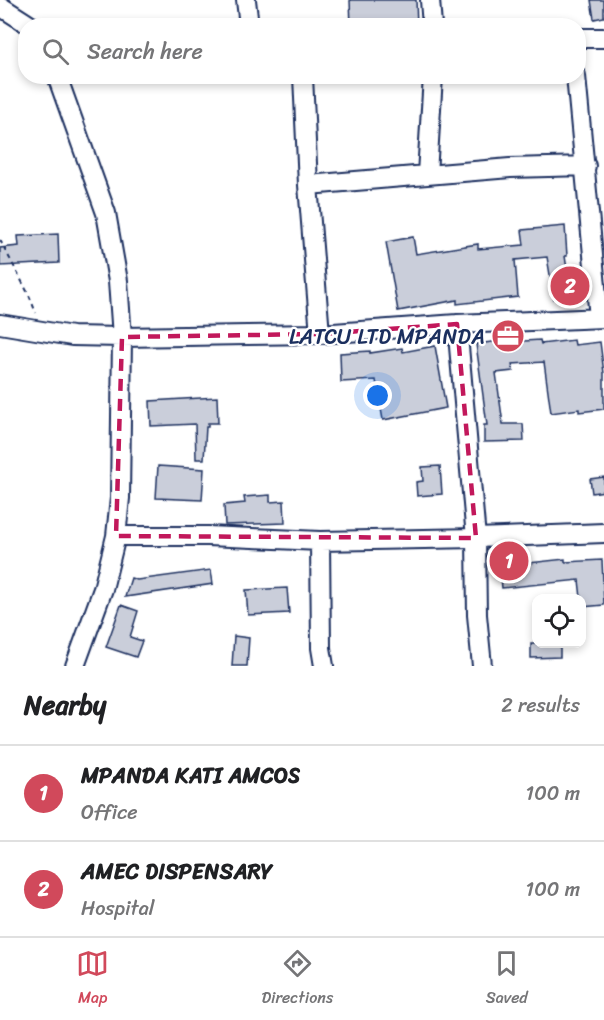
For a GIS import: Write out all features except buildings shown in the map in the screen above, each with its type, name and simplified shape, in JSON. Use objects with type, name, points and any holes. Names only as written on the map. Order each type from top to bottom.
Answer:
[{"type":"street","points":[[246,0],[248,18]]},
{"type":"street","points":[[430,0],[431,18]]},
{"type":"street","points":[[0,6],[19,18]]},
{"type":"street","points":[[586,39],[604,38]]},
{"type":"street","points":[[60,84],[106,213],[118,281],[122,337],[120,498],[116,536],[103,589],[76,666]]},
{"type":"street","points":[[303,84],[308,185],[320,334]]},
{"type":"street","points":[[427,174],[433,84]]},
{"type":"street","points":[[0,324],[72,336],[122,337],[320,334],[457,324],[602,318],[577,84]]},
{"type":"street","points":[[308,185],[510,168],[586,166]]},
{"type":"street","points":[[457,324],[476,538],[477,615],[482,666]]},
{"type":"street","points":[[116,536],[208,536],[320,541],[604,533]]},
{"type":"street","points":[[320,541],[321,648],[324,666]]},
{"type":"path","points":[[0,240],[36,311],[39,331]]},
{"type":"highlighted area","points":[[457,324],[476,538],[116,536],[122,337],[320,334]]},
{"type":"place","name":"AMEC DISPENSARY","points":[[570,286]]},
{"type":"place","name":"LATCU LTD MPANDA","points":[[508,336]]},
{"type":"place","name":"MPANDA KATI AMCOS","points":[[509,561]]}]
